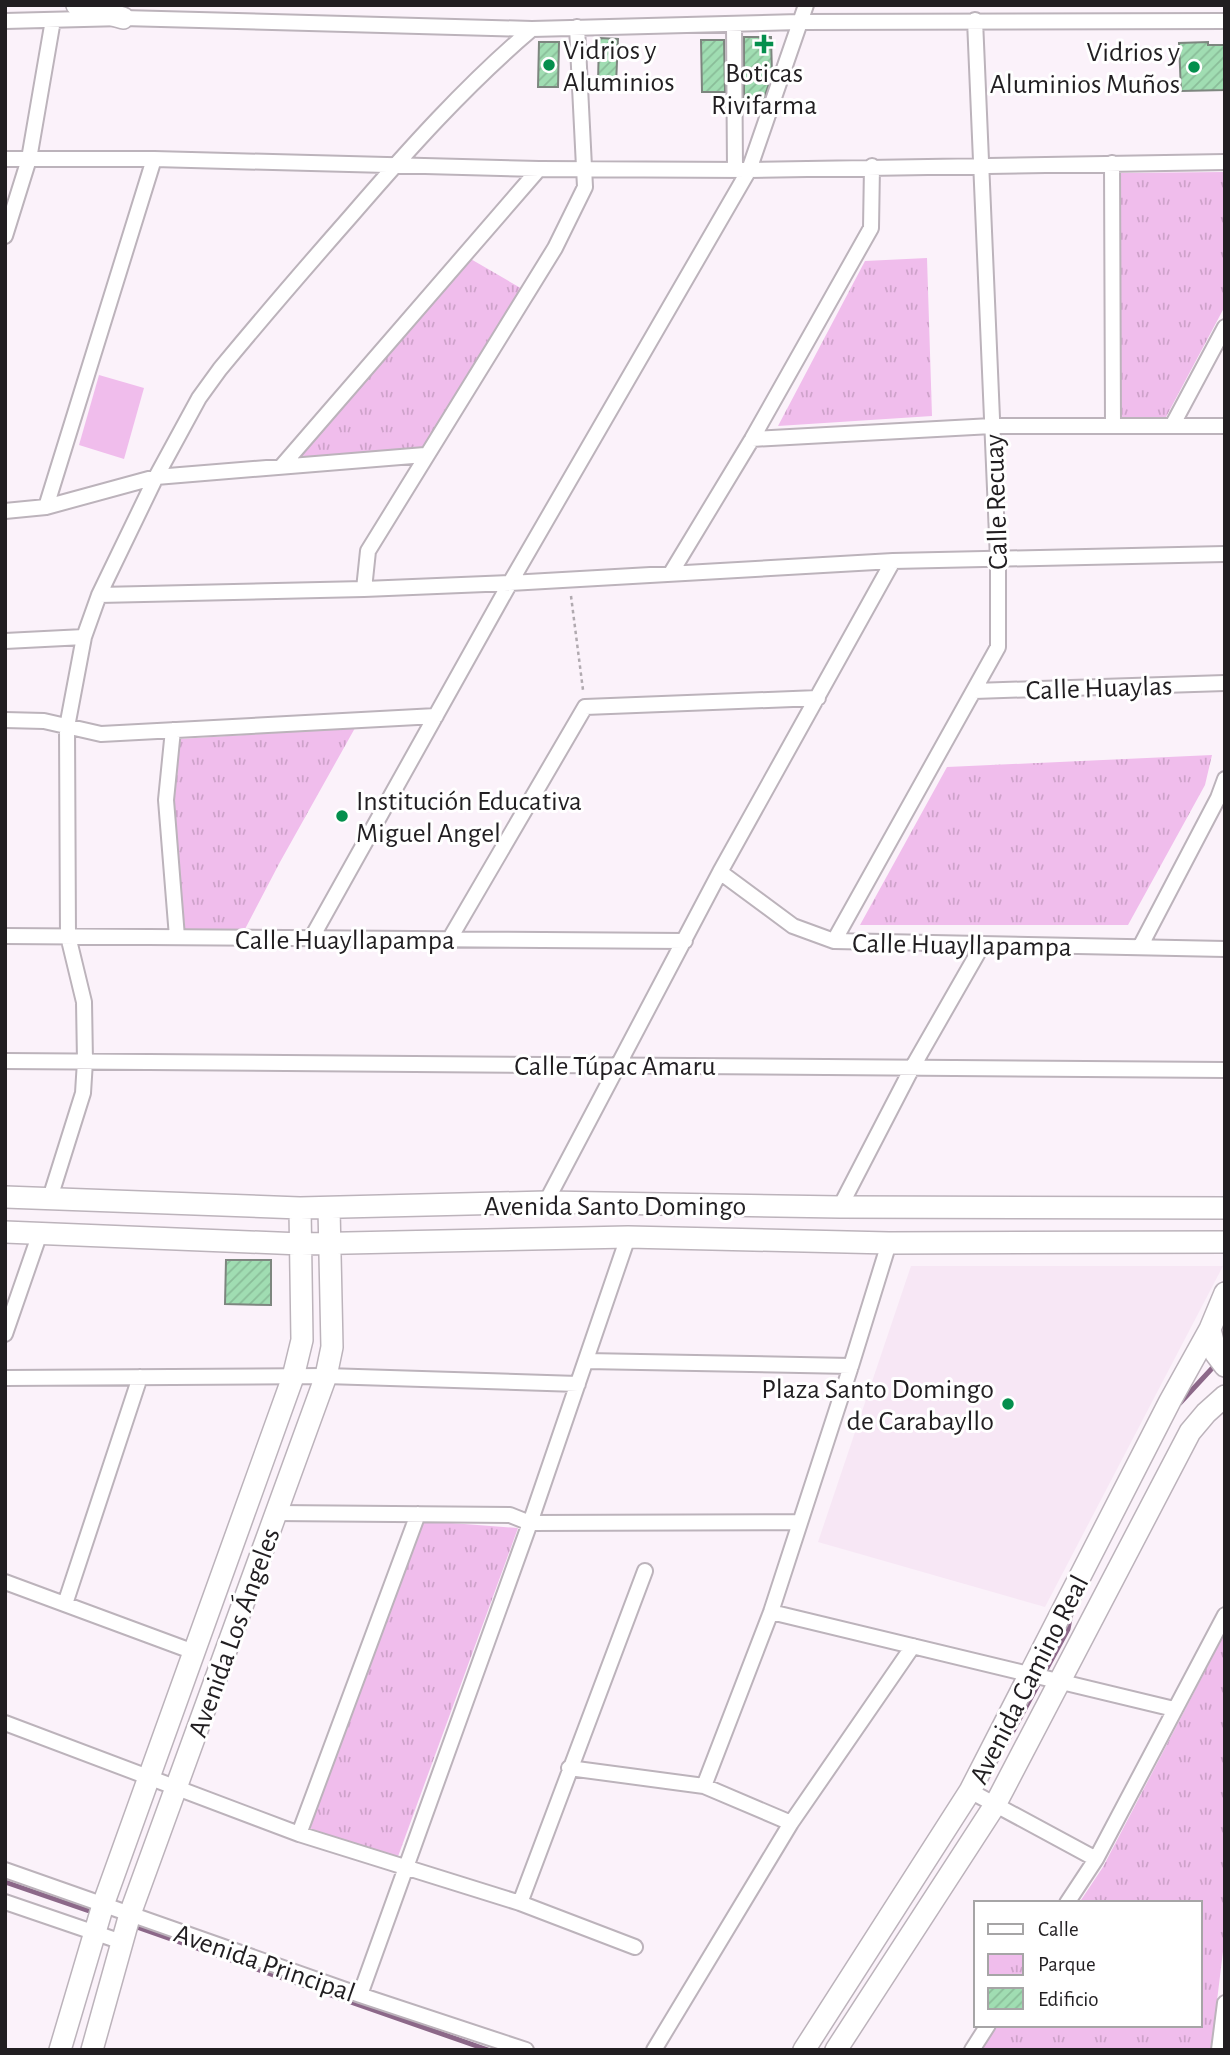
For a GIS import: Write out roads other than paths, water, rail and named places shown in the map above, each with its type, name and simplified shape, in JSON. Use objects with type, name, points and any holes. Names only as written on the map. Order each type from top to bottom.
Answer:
[{"type":"street","points":[[77,5],[124,18]]},
{"type":"street","points":[[311,939],[742,170],[806,5]]},
{"type":"street","points":[[5,21],[124,18],[532,29],[799,22],[1225,21]]},
{"type":"street","points":[[5,236],[29,159],[53,20]]},
{"type":"street","name":"Calle Recuay","points":[[834,941],[998,647],[998,559],[975,20]]},
{"type":"street","points":[[734,24],[742,170]]},
{"type":"street","points":[[364,589],[368,551],[555,247],[585,187],[577,27]]},
{"type":"street","points":[[50,1198],[83,1093],[84,1002],[68,936],[67,727],[84,637],[99,595],[156,477],[199,398],[220,369],[395,165],[486,71],[532,29]]},
{"type":"street","points":[[5,159],[154,159],[539,169],[742,170],[1225,162]]},
{"type":"street","points":[[46,507],[154,159]]},
{"type":"street","points":[[1112,163],[1113,426]]},
{"type":"street","points":[[671,573],[752,439],[871,228],[872,166]]},
{"type":"street","points":[[281,467],[539,169]]},
{"type":"street","points":[[1172,426],[1225,327]]},
{"type":"street","points":[[752,439],[992,426],[1225,426]]},
{"type":"street","points":[[5,511],[46,507],[156,477],[425,455]]},
{"type":"street","points":[[99,595],[510,583],[892,561],[1225,554]]},
{"type":"street","points":[[546,1202],[720,872],[892,561]]},
{"type":"street","points":[[5,641],[84,637]]},
{"type":"street","name":"Calle Huaylas","points":[[974,691],[1225,683]]},
{"type":"street","points":[[450,940],[585,707],[818,698]]},
{"type":"street","points":[[5,720],[44,721],[101,734],[436,716]]},
{"type":"street","points":[[173,730],[166,800],[177,937]]},
{"type":"street","points":[[1140,947],[1218,798],[1225,779]]},
{"type":"street","name":"Calle Huayllapampa","points":[[720,872],[793,926],[834,941],[1225,949]]},
{"type":"street","name":"Calle Huayllapampa","points":[[5,936],[685,941]]},
{"type":"street","points":[[840,1207],[912,1068],[983,944]]},
{"type":"street","name":"Calle Túpac Amaru","points":[[5,1060],[1225,1070]]},
{"type":"street","name":"Avenida Santo Domingo","points":[[5,1197],[300,1208],[546,1202],[840,1207],[1225,1208]]},
{"type":"street","name":"Avenida Los Ángeles","points":[[60,2050],[103,1905],[293,1377],[302,1340],[300,1208]]},
{"type":"street","name":"Avenida Los Ángeles","points":[[92,2050],[130,1914],[326,1376],[332,1347],[329,1208]]},
{"type":"street","name":"Avenida Santo Domingo","points":[[5,1232],[301,1244],[628,1237],[889,1243],[1225,1242]]},
{"type":"street","points":[[5,1334],[40,1233]]},
{"type":"street","points":[[360,1995],[530,1523],[628,1237]]},
{"type":"street","points":[[704,1786],[771,1612],[889,1243]]},
{"type":"street","name":"Avenida Camino Real","points":[[804,2050],[970,1791],[1170,1401],[1210,1329],[1225,1293]]},
{"type":"street","points":[[1210,1329],[1216,1354],[1225,1366]]},
{"type":"street","points":[[586,1361],[851,1366]]},
{"type":"street","points":[[5,1378],[326,1376],[578,1384]]},
{"type":"street","points":[[65,1604],[139,1377]]},
{"type":"street","name":"Avenida Camino Real","points":[[836,2050],[995,1805],[1190,1432],[1225,1396]]},
{"type":"street","points":[[276,1513],[510,1515],[530,1523],[800,1522]]},
{"type":"street","points":[[299,1834],[418,1514]]},
{"type":"street","points":[[520,1903],[645,1571]]},
{"type":"street","points":[[5,1582],[194,1652]]},
{"type":"street","points":[[771,1612],[1174,1709]]},
{"type":"street","points":[[1068,1901],[1096,1858],[1174,1709],[1219,1636],[1225,1615]]},
{"type":"street","points":[[654,2050],[791,1823],[913,1646]]},
{"type":"street","points":[[5,1723],[299,1834],[520,1903],[635,1947]]},
{"type":"street","points":[[569,1768],[704,1786],[791,1823]]},
{"type":"street","points":[[970,1791],[1096,1858]]},
{"type":"street","name":"Avenida Principal","points":[[5,1870],[360,1995],[526,2050]]},
{"type":"street","points":[[5,1902],[122,1942]]},
{"type":"street","points":[[1219,2050],[1225,2003]]},
{"type":"street","points":[[972,2050],[987,2027]]},
{"type":"waterway","points":[[1180,1403],[1216,1364]]},
{"type":"waterway","points":[[1007,1742],[1068,1629],[1071,1614]]},
{"type":"waterway","points":[[5,1882],[95,1913]]},
{"type":"waterway","points":[[131,1925],[488,2050]]},
{"type":"place","name":"Boticas Rivifarma","points":[[764,44]]},
{"type":"place","name":"Vidrios y Aluminios","points":[[549,65]]},
{"type":"place","name":"Vidrios y Aluminios Muños","points":[[1194,67]]},
{"type":"place","name":"Institución Educativa Miguel Angel","points":[[342,816]]},
{"type":"place","name":"Plaza Santo Domingo de Carabayllo","points":[[1008,1404]]}]
